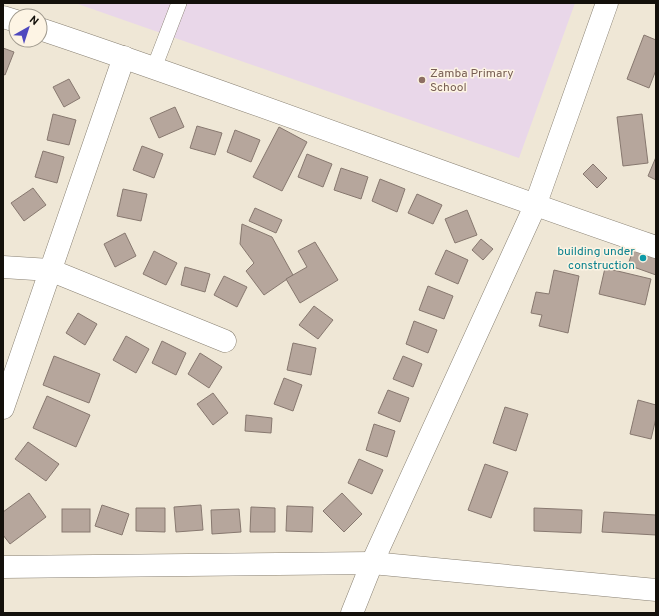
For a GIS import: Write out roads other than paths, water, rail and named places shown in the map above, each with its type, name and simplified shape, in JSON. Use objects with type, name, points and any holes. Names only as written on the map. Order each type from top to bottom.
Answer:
[{"type":"street","points":[[352,613],[372,563],[535,206],[607,3]]},
{"type":"street","points":[[48,32],[124,57],[535,206],[656,247]]},
{"type":"street","points":[[3,408],[124,57]]},
{"type":"street","points":[[3,267],[50,270],[225,341]]},
{"type":"street","points":[[3,567],[372,563],[656,590]]},
{"type":"lane","points":[[154,68],[179,3]]},
{"type":"place","name":"Zamba Primary School","points":[[422,80]]},
{"type":"place","name":"building under construction","points":[[643,258]]}]
